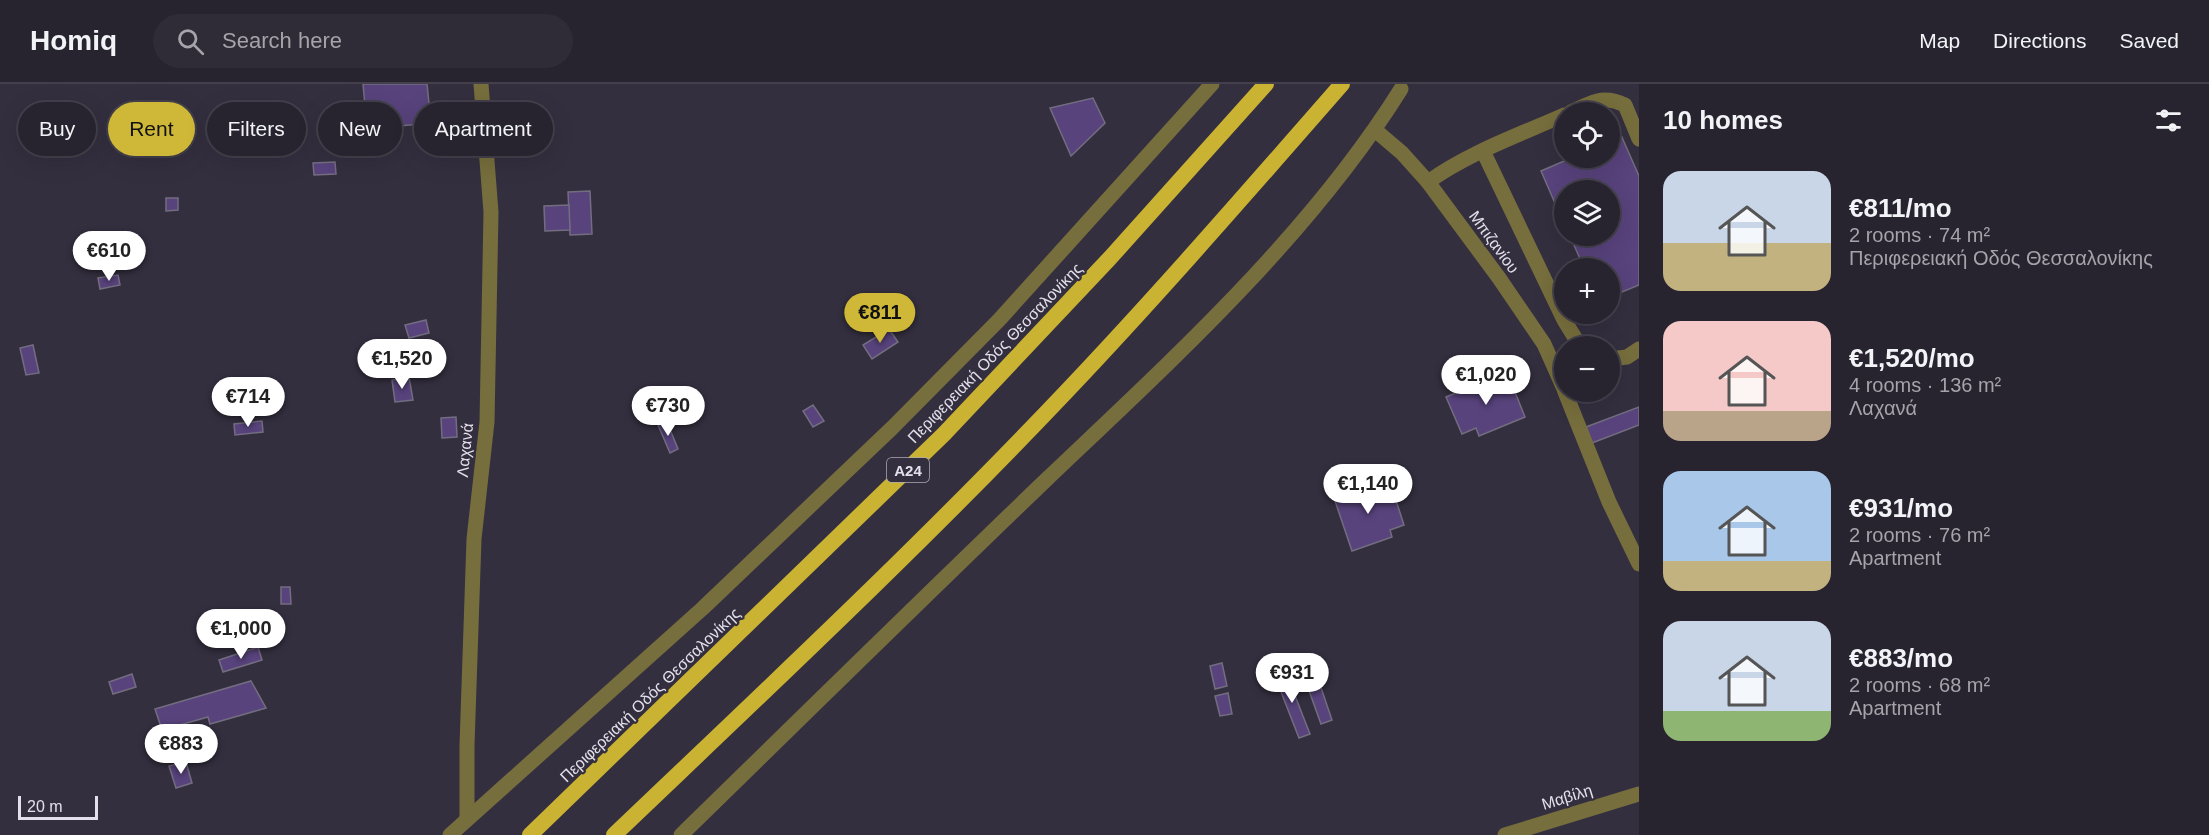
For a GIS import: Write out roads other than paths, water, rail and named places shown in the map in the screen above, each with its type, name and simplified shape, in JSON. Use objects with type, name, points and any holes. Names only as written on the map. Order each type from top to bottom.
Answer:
[{"type":"highway","name":"Περιφερειακή Οδός Θεσσαλονίκης","points":[[530,835],[901,477],[960,417],[1110,258],[1266,84]]},
{"type":"highway","points":[[614,835],[913,548],[1062,396],[1163,288],[1342,84]]},
{"type":"street","name":"Λαχανά","points":[[467,819],[474,550],[487,422],[491,212],[481,84]]},
{"type":"street","points":[[450,835],[703,608],[892,428],[999,320],[1212,84]]},
{"type":"street","points":[[681,835],[1184,347],[1288,239],[1339,178],[1375,130],[1401,89]]},
{"type":"street","points":[[1594,102],[1603,98],[1618,102]]},
{"type":"street","points":[[1620,103],[1625,105],[1639,139]]},
{"type":"street","points":[[1428,182],[1442,172],[1483,151],[1554,119]]},
{"type":"street","name":"Μπιζανίου","points":[[1375,130],[1402,153],[1428,182],[1522,311],[1554,360]]},
{"type":"street","points":[[1483,151],[1574,336]]},
{"type":"street","points":[[1620,358],[1627,357],[1639,348]]},
{"type":"street","name":"Μπιζανίου","points":[[1570,402],[1609,502],[1639,564]]},
{"type":"street","name":"Μαβίλη","points":[[1506,835],[1639,794]]}]
